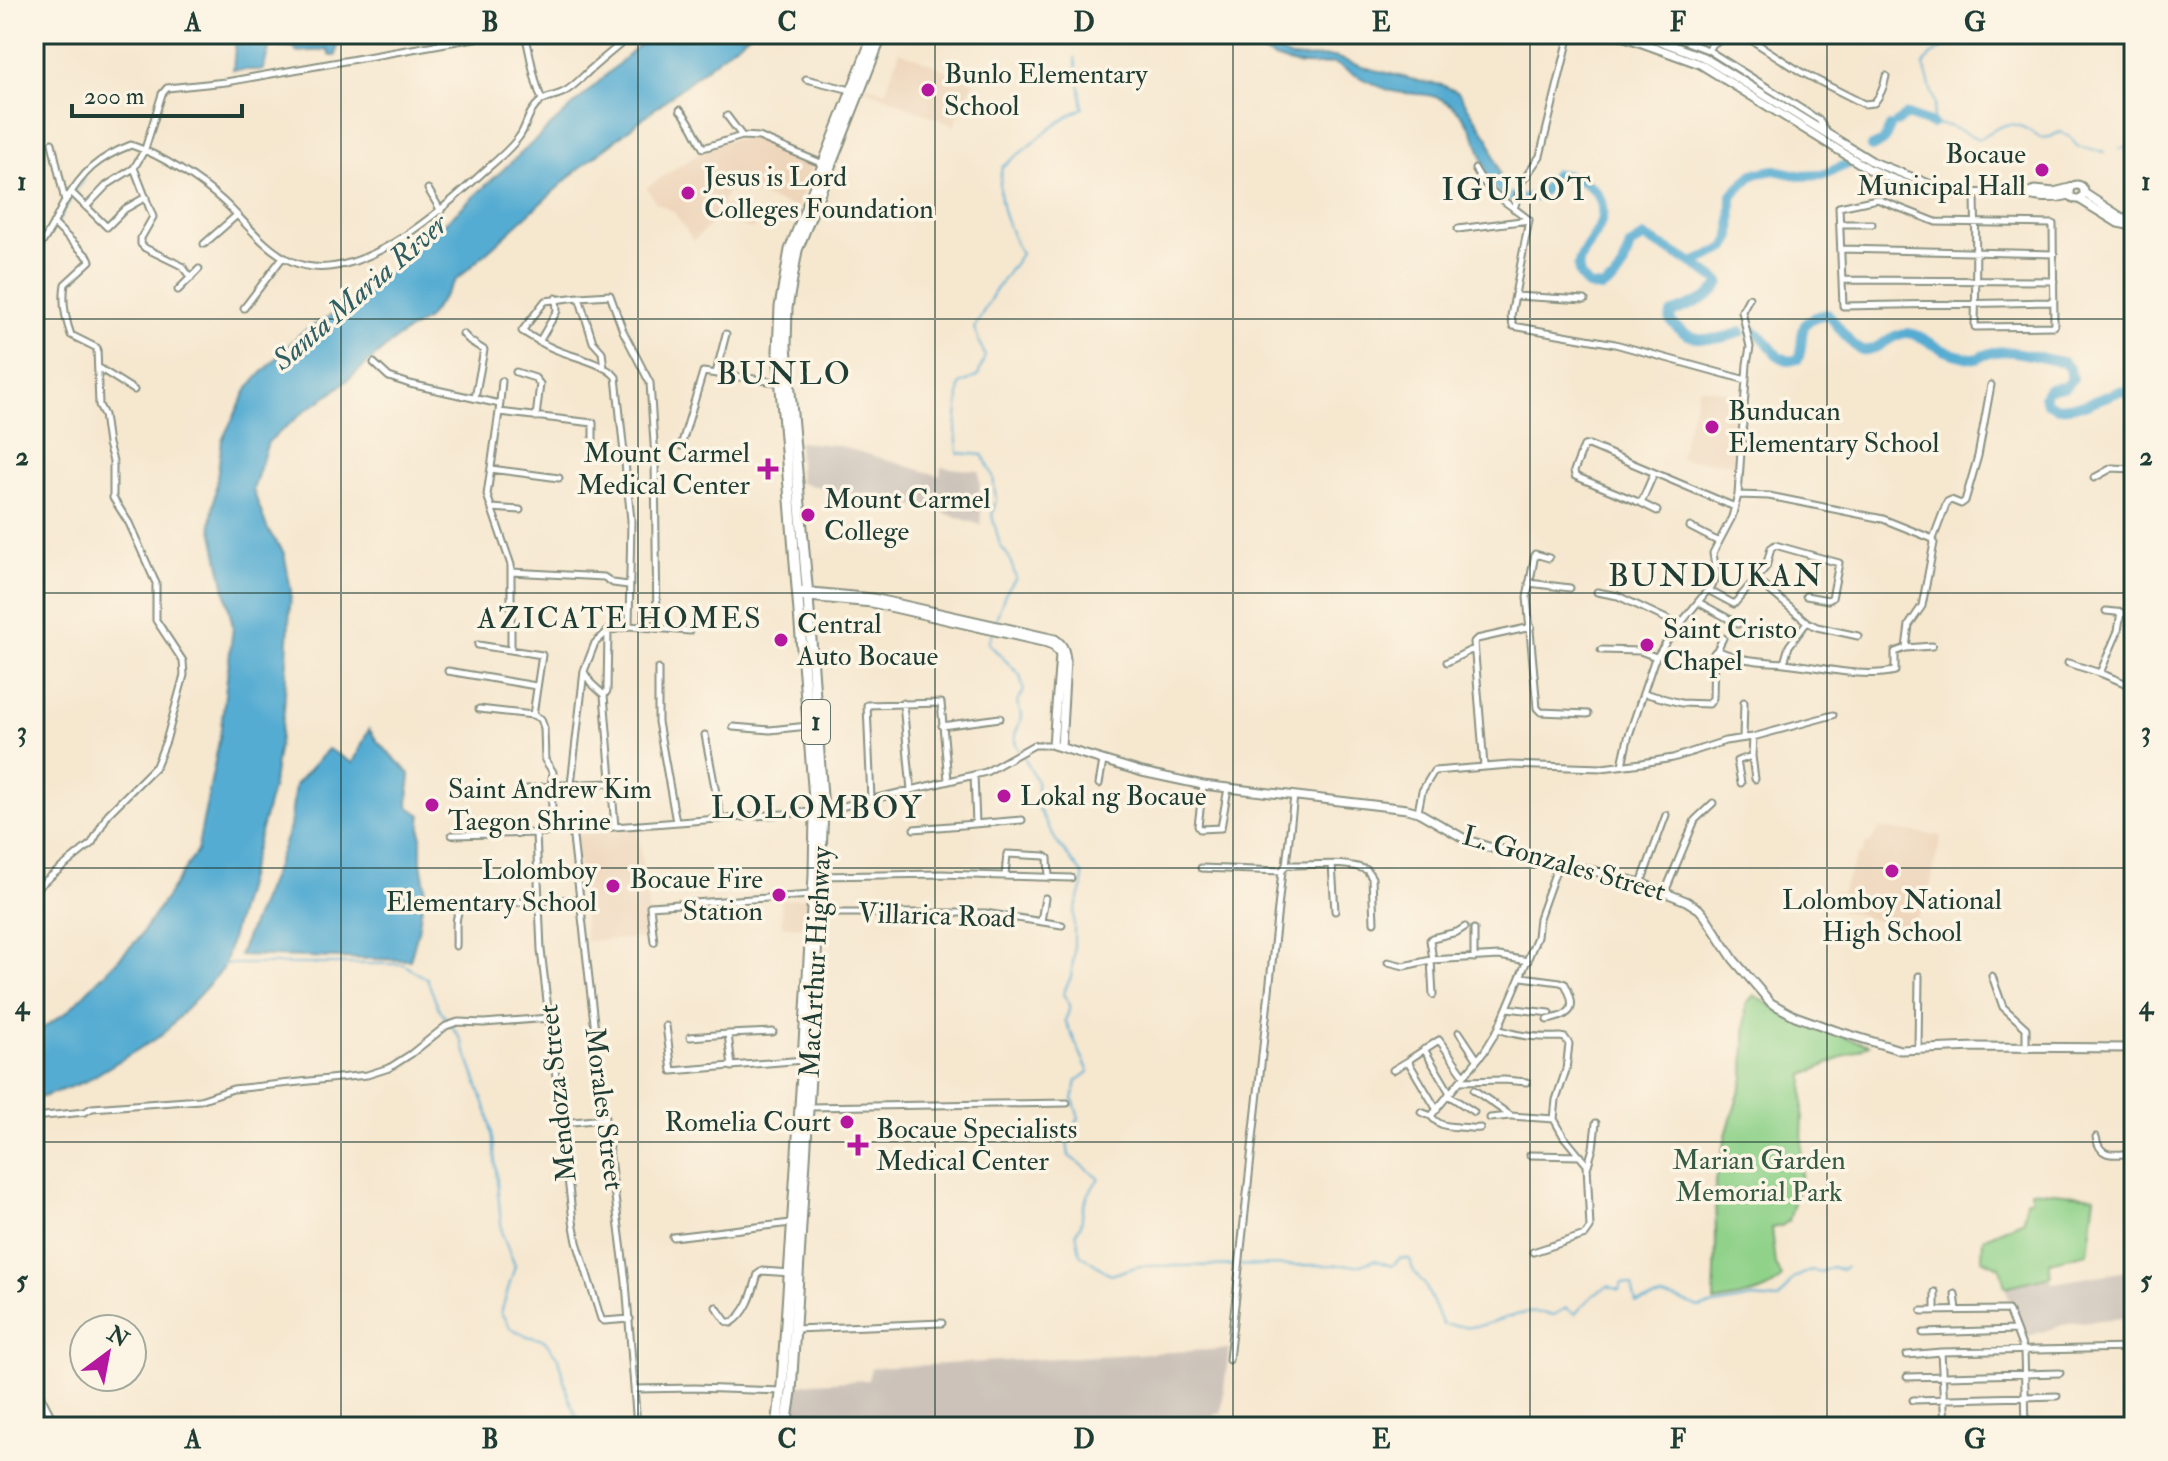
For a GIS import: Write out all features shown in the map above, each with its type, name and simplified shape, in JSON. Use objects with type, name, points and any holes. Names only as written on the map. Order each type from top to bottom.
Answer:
[{"type":"highway","name":"MacArthur Highway","points":[[786,1427],[819,811],[785,383],[787,308],[797,250],[874,34]]},
{"type":"highway","name":"MacArthur Highway","points":[[855,91],[882,34]]},
{"type":"highway","name":"MacArthur Highway","points":[[803,594],[808,726],[819,811]]},
{"type":"highway","name":"MacArthur Highway","points":[[815,912],[812,894],[817,876]]},
{"type":"highway","name":"MacArthur Highway","points":[[777,1427],[786,1392],[794,1329],[793,1273]]},
{"type":"street","points":[[86,207],[107,185],[134,168],[145,149],[162,94],[170,86],[226,82],[497,34]]},
{"type":"street","points":[[525,34],[534,82],[542,100]]},
{"type":"street","points":[[34,238],[42,243],[56,225],[65,202],[93,164],[131,145],[145,149],[208,189],[248,227],[294,263],[328,267],[360,259],[401,239],[441,211],[521,136],[527,117],[542,100],[564,92],[633,34]]},
{"type":"street","points":[[1514,209],[1519,191],[1540,156],[1570,34]]},
{"type":"street","points":[[1617,34],[1700,64],[1871,166],[1950,192],[2024,194],[2035,190],[2070,191],[2075,185],[2080,185],[2082,196],[2118,223],[2131,227]]},
{"type":"street","points":[[1641,34],[1703,57],[1828,133]]},
{"type":"street","points":[[1665,34],[1708,50],[1819,120],[1844,149]]},
{"type":"street","points":[[1708,50],[1712,44],[1732,34]]},
{"type":"street","points":[[1742,34],[1801,72],[1864,104],[1877,100],[1886,76]]},
{"type":"street","points":[[806,79],[855,91]]},
{"type":"street","points":[[680,110],[692,122],[703,148],[742,136],[759,137],[827,166]]},
{"type":"street","points":[[727,116],[742,136]]},
{"type":"street","points":[[52,143],[65,202]]},
{"type":"street","points":[[134,168],[153,217],[141,238],[141,244],[182,266],[191,278]]},
{"type":"street","points":[[1475,169],[1481,180],[1505,204],[1529,220]]},
{"type":"street","points":[[428,189],[441,211]]},
{"type":"street","points":[[2070,191],[2075,199],[2082,196]]},
{"type":"street","points":[[73,194],[107,227],[125,209],[146,197]]},
{"type":"street","points":[[1975,194],[1975,223],[1975,252],[1975,280],[1975,305],[1975,327],[2054,326],[2053,224],[1975,223],[1936,222],[1877,199],[1839,207],[1843,306],[1975,305],[2053,302]]},
{"type":"street","points":[[204,244],[237,215]]},
{"type":"street","points":[[1458,229],[1529,220]]},
{"type":"street","points":[[1529,220],[1511,316],[1513,326],[1615,344],[1746,380]]},
{"type":"street","points":[[1840,224],[1872,224]]},
{"type":"street","points":[[34,890],[92,843],[108,814],[156,766],[184,675],[183,661],[156,620],[156,583],[129,523],[113,498],[113,461],[104,415],[99,405],[97,348],[71,335],[64,303],[65,284],[90,261],[56,225]]},
{"type":"street","points":[[1841,249],[2054,254]]},
{"type":"street","points":[[244,308],[283,257]]},
{"type":"street","points":[[178,290],[199,269]]},
{"type":"street","points":[[1842,280],[2054,281]]},
{"type":"street","points":[[629,626],[631,520],[616,377],[604,368],[539,342],[522,331],[545,301],[556,298],[610,295],[623,331],[650,383],[655,458],[657,628]]},
{"type":"street","points":[[1515,296],[1585,300]]},
{"type":"street","points":[[579,297],[593,342],[602,352],[604,368]]},
{"type":"street","points":[[539,342],[557,311],[556,298]]},
{"type":"street","points":[[1622,765],[1656,657],[1715,581],[1713,553],[1738,495],[1750,347],[1742,311],[1749,298]]},
{"type":"street","points":[[463,334],[484,350],[475,398]]},
{"type":"street","points":[[716,373],[726,334]]},
{"type":"street","points":[[374,363],[389,377],[410,384],[500,404]]},
{"type":"street","points":[[98,367],[134,390]]},
{"type":"street","points":[[516,372],[535,378],[540,384],[536,417]]},
{"type":"street","points":[[681,446],[703,372],[785,383]]},
{"type":"street","points":[[502,381],[487,495],[511,565],[511,650]]},
{"type":"street","points":[[1906,648],[1909,625],[1922,606],[1933,539],[1948,501],[1961,504],[1965,501],[1978,456],[1991,385]]},
{"type":"street","points":[[499,412],[593,423],[593,440]]},
{"type":"street","points":[[1657,511],[1575,476],[1574,471],[1584,447],[1588,445],[1735,507]]},
{"type":"street","points":[[625,461],[655,458]]},
{"type":"street","points":[[2094,478],[2112,468],[2134,469]]},
{"type":"street","points":[[491,469],[559,478]]},
{"type":"street","points":[[1641,503],[1654,473]]},
{"type":"street","points":[[1738,495],[1769,496],[1883,519],[1933,539]]},
{"type":"street","points":[[492,508],[520,510]]},
{"type":"street","points":[[1690,527],[1719,542]]},
{"type":"street","points":[[1708,590],[1734,604],[1766,567],[1771,548],[1775,545],[1838,562],[1832,598],[1806,596]]},
{"type":"street","points":[[1549,558],[1535,554],[1527,597],[1537,709],[1541,712],[1588,714]]},
{"type":"street","points":[[511,572],[604,577],[613,583],[628,585]]},
{"type":"street","points":[[1756,579],[1807,622],[1858,636]]},
{"type":"street","points":[[2130,582],[2127,596],[2134,598]]},
{"type":"street","points":[[1529,583],[1570,588]]},
{"type":"street","points":[[1597,592],[1618,596],[1679,625]]},
{"type":"street","points":[[803,594],[872,603],[1055,639],[1065,651],[1057,746]]},
{"type":"street","points":[[1698,602],[1738,624]]},
{"type":"street","points":[[2106,611],[2134,614]]},
{"type":"street","points":[[2100,673],[2118,631],[2121,612]]},
{"type":"street","points":[[1784,663],[1789,646],[1807,622]]},
{"type":"street","points":[[571,784],[584,671],[595,643],[608,631],[629,626],[690,631]]},
{"type":"street","points":[[1484,766],[1474,642],[1531,627]]},
{"type":"street","points":[[608,631],[607,691],[604,695],[615,827]]},
{"type":"street","points":[[1643,693],[1681,703],[1709,704],[1713,698],[1714,653],[1723,638]]},
{"type":"street","points":[[478,645],[542,655],[533,715]]},
{"type":"street","points":[[1717,650],[1737,659],[1842,672],[1893,672],[1896,668],[1895,652],[1932,646]]},
{"type":"street","points":[[1447,662],[1474,650]]},
{"type":"street","points":[[1601,650],[1640,651],[1656,657]]},
{"type":"street","points":[[2068,663],[2133,686]]},
{"type":"street","points":[[658,669],[658,722],[676,822]]},
{"type":"street","points":[[448,671],[536,686]]},
{"type":"street","points":[[584,671],[604,695]]},
{"type":"street","points":[[871,800],[866,707],[940,702],[948,780]]},
{"type":"street","points":[[1743,738],[1744,702]]},
{"type":"street","points":[[903,703],[911,790]]},
{"type":"street","points":[[479,709],[533,715],[541,719],[545,760],[553,772],[553,831]]},
{"type":"street","points":[[1418,812],[1422,791],[1433,771],[1484,766],[1602,768],[1673,758],[1725,741],[1753,737],[1833,715]]},
{"type":"street","points":[[942,726],[1000,718]]},
{"type":"street","points":[[733,727],[770,730],[808,726]]},
{"type":"street","points":[[705,735],[721,819]]},
{"type":"street","points":[[1753,737],[1755,779]]},
{"type":"street","name":"L. Gonzales Street","points":[[819,811],[986,772],[1034,745],[1057,746],[1142,772],[1203,785],[1418,812],[1476,843],[1641,883],[1699,909],[1734,960],[1771,1003],[1795,1016],[1900,1050],[2134,1048]]},
{"type":"street","points":[[1741,783],[1737,761],[1752,756]]},
{"type":"street","points":[[1099,784],[1103,761]]},
{"type":"street","points":[[974,775],[976,824]]},
{"type":"street","points":[[559,785],[611,783]]},
{"type":"street","points":[[1203,785],[1200,829],[1221,828],[1228,788]]},
{"type":"street","points":[[520,790],[551,786]]},
{"type":"street","points":[[1229,1360],[1282,871],[1286,865],[1294,795]]},
{"type":"street","points":[[1665,892],[1695,820],[1713,803]]},
{"type":"street","points":[[452,835],[536,833],[819,811]]},
{"type":"street","points":[[1641,883],[1666,815]]},
{"type":"street","points":[[914,829],[1022,820]]},
{"type":"street","name":"Morales Street","points":[[572,829],[630,1319],[637,1427]]},
{"type":"street","name":"Mendoza Street","points":[[536,833],[541,950],[577,1242],[601,1319],[630,1319]]},
{"type":"street","points":[[1005,876],[1007,854],[1045,856],[1048,858],[1049,878]]},
{"type":"street","points":[[1431,1116],[1492,1041],[1537,937],[1539,918],[1559,862]]},
{"type":"street","points":[[1286,865],[1349,864],[1364,868],[1372,878],[1374,922]]},
{"type":"street","points":[[1332,865],[1335,911]]},
{"type":"street","points":[[1201,868],[1282,871]]},
{"type":"street","points":[[817,876],[1071,878]]},
{"type":"street","points":[[654,942],[650,906],[812,894]]},
{"type":"street","points":[[1041,921],[1045,898]]},
{"type":"street","points":[[456,946],[457,914],[463,905],[579,899]]},
{"type":"street","name":"Villarica Road","points":[[815,912],[985,913],[1062,925]]},
{"type":"street","points":[[1433,995],[1430,940],[1465,927]]},
{"type":"street","points":[[1474,929],[1474,958]]},
{"type":"street","points":[[1388,962],[1404,966],[1432,960],[1499,956],[1528,961]]},
{"type":"street","points":[[1918,1049],[1919,976]]},
{"type":"street","points":[[1992,976],[2003,1007],[2026,1029],[2026,1047]]},
{"type":"street","points":[[1507,1008],[1549,1017],[1566,1016],[1570,1012],[1571,1001],[1565,984],[1522,977]]},
{"type":"street","points":[[34,1117],[200,1100],[233,1089],[367,1075],[389,1068],[446,1026],[458,1022],[550,1018]]},
{"type":"street","points":[[666,1026],[672,1071],[807,1060]]},
{"type":"street","points":[[1498,1029],[1542,1038],[1560,1037],[1568,1041],[1566,1070],[1556,1100],[1554,1119],[1587,1165]]},
{"type":"street","points":[[690,1037],[773,1032]]},
{"type":"street","points":[[1459,1032],[1477,1059]]},
{"type":"street","points":[[728,1034],[732,1067]]},
{"type":"street","points":[[1393,1070],[1435,1041],[1440,1041],[1462,1078]]},
{"type":"street","points":[[1424,1049],[1449,1094],[1474,1112]]},
{"type":"street","points":[[1409,1060],[1437,1110]]},
{"type":"street","points":[[1462,1078],[1527,1082]]},
{"type":"street","points":[[1474,1090],[1511,1116]]},
{"type":"street","points":[[804,1107],[1067,1103]]},
{"type":"street","points":[[1421,1112],[1431,1116],[1439,1125],[1480,1128]]},
{"type":"street","points":[[1490,1118],[1554,1119]]},
{"type":"street","points":[[562,1123],[605,1119]]},
{"type":"street","points":[[1533,1252],[1585,1235],[1590,1228],[1587,1165],[1596,1123]]},
{"type":"street","points":[[2096,1137],[2102,1152],[2134,1153]]},
{"type":"street","points":[[1530,1155],[1581,1156]]},
{"type":"street","points":[[673,1237],[797,1223]]},
{"type":"street","points":[[716,1307],[731,1323],[746,1307],[758,1274],[762,1271],[793,1273]]},
{"type":"street","points":[[1935,1292],[1935,1311]]},
{"type":"street","points":[[1955,1294],[1957,1310]]},
{"type":"street","points":[[1922,1311],[2008,1310],[2024,1351],[2026,1425]]},
{"type":"street","points":[[794,1329],[942,1323]]},
{"type":"street","points":[[1923,1333],[2016,1330]]},
{"type":"street","points":[[1907,1355],[2134,1348]]},
{"type":"street","points":[[1941,1352],[1943,1427],[2064,1423]]},
{"type":"street","points":[[1907,1377],[2060,1373]]},
{"type":"street","points":[[34,1383],[53,1420],[52,1427]]},
{"type":"street","points":[[635,1389],[786,1392]]},
{"type":"street","points":[[1913,1400],[2057,1396]]},
{"type":"shaded area","name":"Bunlo Elementary School","points":[[900,51],[974,82],[954,126],[864,88],[865,84],[885,92]]},
{"type":"shaded area","name":"Jesus is Lord Colleges Foundation","points":[[757,137],[814,162],[797,208],[730,186],[721,204],[757,216],[753,229],[717,219],[693,241],[674,212],[655,202],[647,187],[715,143]]},
{"type":"shaded area","name":"Bunducan Elementary School","points":[[1699,387],[1737,394],[1735,464],[1679,459]]},
{"type":"shaded area","points":[[798,442],[837,445],[940,476],[941,467],[979,471],[981,525],[932,509],[800,483]]},
{"type":"shaded area","name":"Lolomboy Elementary School","points":[[638,827],[652,938],[586,941],[574,833]]},
{"type":"shaded area","name":"Lolomboy National High School","points":[[1879,828],[1941,836],[1930,887],[1912,931],[1827,906],[1832,891],[1841,893],[1858,854],[1861,855],[1866,844],[1871,843]]},
{"type":"shaded area","points":[[807,897],[805,927],[782,926],[781,900]]},
{"type":"shaded area","points":[[2134,1270],[2134,1317],[2069,1323],[2023,1338],[2005,1287],[2051,1276],[2052,1283]]},
{"type":"shaded area","points":[[1229,1349],[1221,1414],[1214,1414],[1215,1427],[818,1427],[818,1419],[792,1414],[795,1386],[868,1380],[871,1368]]},
{"type":"green space","name":"Marian Garden Memorial Park","points":[[1754,995],[1792,1019],[1869,1045],[1804,1075],[1801,1177],[1789,1221],[1771,1228],[1775,1265],[1782,1277],[1760,1292],[1714,1302],[1715,1181],[1744,1078],[1746,1004]]},
{"type":"green space","points":[[2031,1190],[2095,1196],[2088,1253],[2049,1262],[2051,1276],[2005,1287],[2000,1267],[1982,1259],[1983,1238],[2024,1220],[2026,1199],[2031,1199]]},
{"type":"water","points":[[236,34],[339,34],[336,56],[331,56],[327,50],[296,52],[295,47],[270,45],[263,70],[233,70]]},
{"type":"water","points":[[651,34],[749,34],[575,172],[456,280],[427,319],[397,338],[268,442],[253,490],[268,530],[284,553],[291,590],[284,711],[272,789],[223,969],[162,1035],[84,1082],[34,1100],[34,1034],[67,1012],[138,939],[197,851],[220,736],[233,627],[211,524],[222,440],[249,386],[300,334],[359,298],[447,221]]},
{"type":"water","points":[[1262,34],[1271,34],[1270,48],[1291,58],[1335,57],[1458,92],[1489,139],[1500,175],[1488,179],[1471,129],[1455,108],[1445,101],[1427,95],[1389,90],[1334,63],[1289,63],[1264,53]]},
{"type":"water","points":[[369,729],[410,774],[408,806],[421,815],[421,862],[425,886],[410,960],[239,955],[290,827],[295,785],[328,749],[353,763]]},
{"type":"waterway","points":[[1964,34],[1929,57],[1924,65],[1935,104],[1932,124],[1949,126],[1979,139],[2010,124],[2023,127],[2040,138],[2060,132],[2070,137],[2077,146],[2104,152]]},
{"type":"waterway","points":[[995,622],[1005,594],[1016,578],[1009,557],[1000,545],[992,515],[996,500],[993,476],[983,455],[958,453],[956,430],[960,384],[978,376],[985,356],[974,328],[1021,254],[1001,201],[1002,167],[1083,108],[1075,58]]},
{"type":"waterway","points":[[1897,122],[1907,115],[1932,124]]},
{"type":"waterway","points":[[1872,147],[1883,142],[1890,127]]},
{"type":"waterway","points":[[2119,149],[2134,146]]},
{"type":"waterway","points":[[1489,164],[1492,177],[1505,196],[1523,199],[1535,196],[1546,188],[1556,174],[1577,179],[1594,190],[1602,207],[1602,217],[1582,254],[1579,267],[1580,276],[1588,286],[1602,288],[1614,280],[1623,267],[1630,246],[1644,237],[1693,263],[1720,282],[1705,298],[1671,314],[1670,320],[1677,328],[1702,339],[1741,332]]},
{"type":"waterway","points":[[1693,263],[1726,248],[1731,238],[1732,195],[1753,174],[1774,170],[1802,176],[1822,175],[1848,164]]},
{"type":"waterway","points":[[57,224],[85,178]]},
{"type":"waterway","points":[[34,255],[42,245]]},
{"type":"waterway","points":[[1753,331],[1777,355],[1790,361],[1798,359],[1805,325],[1809,320],[1827,314],[1853,345],[1862,350],[1908,333],[1966,357],[1977,359],[2008,351],[2063,362],[2070,369],[2072,379],[2065,387],[2048,389],[2044,396],[2047,403],[2058,408],[2084,405],[2120,391],[2134,394]]},
{"type":"waterway","points":[[992,632],[988,643],[1020,675],[1024,691],[1017,702],[1021,716],[1015,739],[1019,750]]},
{"type":"waterway","points":[[1023,755],[1037,782],[1037,806],[1058,844],[1083,875],[1083,886],[1074,913],[1071,977],[1063,994],[1069,1007],[1065,1020],[1089,1072],[1077,1081],[1073,1099],[1079,1118],[1067,1141],[1069,1156],[1099,1178],[1086,1200],[1076,1232],[1080,1254],[1111,1275],[1139,1266],[1360,1265],[1375,1260],[1392,1266],[1400,1258],[1410,1259],[1443,1325],[1474,1326],[1526,1313],[1554,1315],[1566,1308],[1575,1314],[1594,1294],[1608,1286],[1619,1290],[1622,1283],[1632,1285],[1636,1303],[1662,1297],[1699,1308],[1753,1298],[1778,1300],[1794,1278],[1812,1270],[1821,1272],[1832,1267],[1842,1270],[1846,1267]]},
{"type":"waterway","points":[[224,964],[403,964],[427,979],[438,1007],[461,1039],[488,1114],[502,1234],[515,1266],[501,1313],[511,1329],[544,1340],[558,1358],[581,1427]]},
{"type":"place","name":"Bunlo Elementary School","points":[[928,90]]},
{"type":"place","name":"Bocaue Municipal Hall","points":[[2042,170]]},
{"type":"place","name":"Jesus is Lord Colleges Foundation","points":[[688,193]]},
{"type":"place","name":"Bunducan Elementary School","points":[[1712,427]]},
{"type":"place","name":"Mount Carmel Medical Center","points":[[768,469]]},
{"type":"place","name":"Mount Carmel College","points":[[808,515]]},
{"type":"place","name":"Central Auto Bocaue","points":[[781,640]]},
{"type":"place","name":"Saint Cristo Chapel","points":[[1647,645]]},
{"type":"place","name":"Lokal ng Bocaue","points":[[1004,796]]},
{"type":"place","name":"Saint Andrew Kim Taegon Shrine","points":[[432,805]]},
{"type":"place","name":"Lolomboy National High School","points":[[1892,871]]},
{"type":"place","name":"Lolomboy Elementary School","points":[[613,886]]},
{"type":"place","name":"Bocaue Fire Station","points":[[779,895]]},
{"type":"place","name":"Romelia Court","points":[[847,1122]]},
{"type":"place","name":"Bocaue Specialists Medical Center","points":[[858,1145]]},
{"type":"district","name":"IGULOT","points":[[1517,190]]},
{"type":"district","name":"BUNLO","points":[[784,374]]},
{"type":"district","name":"BUNDUKAN","points":[[1716,576]]},
{"type":"district","name":"AZICATE HOMES","points":[[620,618]]},
{"type":"district","name":"LOLOMBOY","points":[[817,808]]},
{"type":"water label","name":"Santa Maria River","points":[[360,292]]}]
